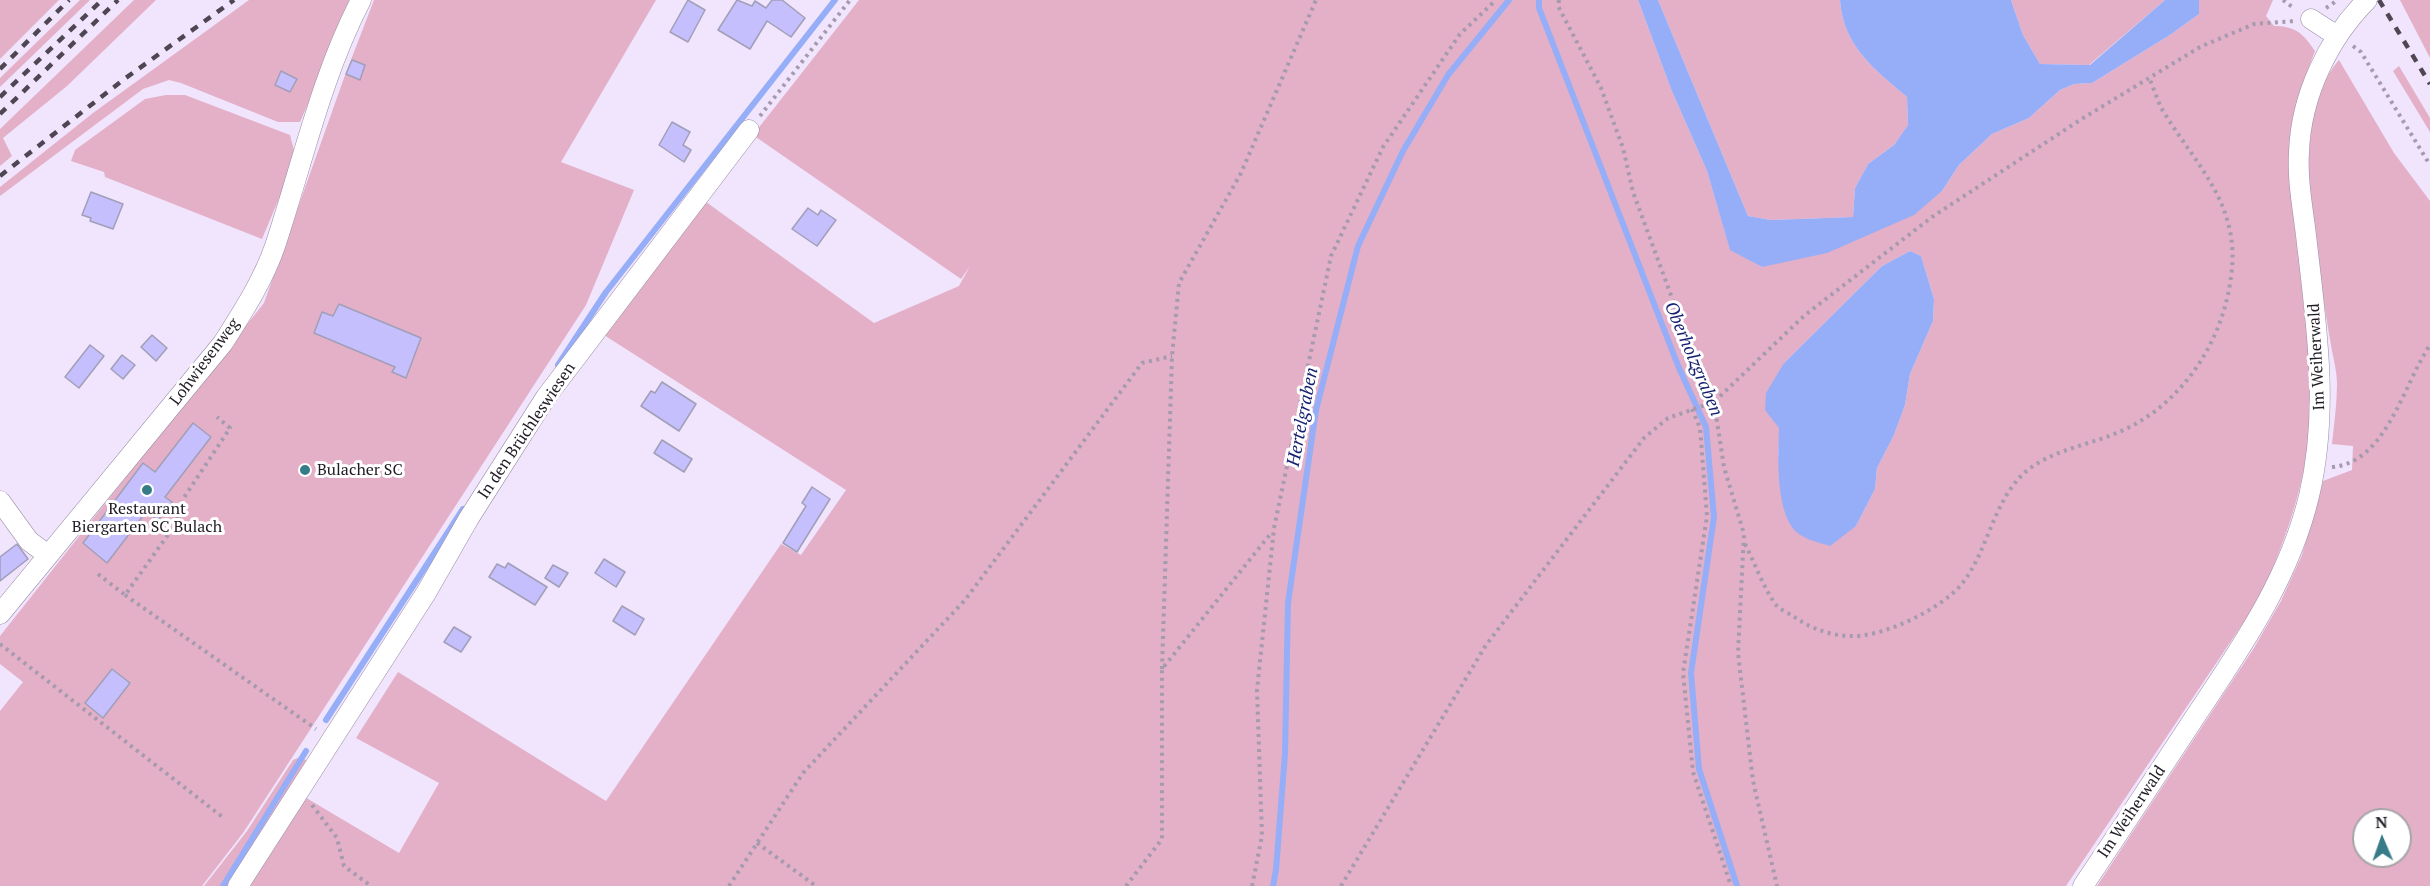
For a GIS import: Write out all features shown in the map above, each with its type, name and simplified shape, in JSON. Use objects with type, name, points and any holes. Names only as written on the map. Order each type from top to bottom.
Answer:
[{"type":"street","name":"Lohwiesenweg","points":[[0,614],[223,343],[247,304],[274,248],[337,52],[361,0]]},
{"type":"street","name":"Im Weiherwald","points":[[2083,886],[2270,599],[2294,545],[2314,468],[2321,418],[2321,385],[2298,153],[2315,80],[2337,36],[2367,0]]},
{"type":"street","points":[[2311,20],[2337,36]]},
{"type":"street","name":"In den Brüchleswiesen","points":[[238,886],[426,593],[469,518],[546,397],[749,130]]},
{"type":"street","points":[[0,501],[29,541],[48,555]]},
{"type":"path","points":[[749,130],[850,0]]},
{"type":"path","points":[[1126,886],[1162,839],[1162,669],[1172,356],[1179,283],[1241,173],[1316,0]]},
{"type":"path","points":[[1252,886],[1262,836],[1257,690],[1274,528],[1331,256],[1383,147],[1460,34],[1496,0]]},
{"type":"path","points":[[1559,0],[1558,6],[1601,88],[1623,148],[1633,192],[1704,385],[1714,402],[1724,467],[1745,544],[1778,606],[1807,626],[1829,633],[1851,636],[1900,624],[1932,608],[1961,584],[2015,484],[2028,470],[2064,450],[2119,432],[2140,421],[2158,409],[2205,358],[2222,317],[2231,278],[2233,243],[2225,209],[2163,112],[2150,80]]},
{"type":"path","points":[[1341,886],[1486,645],[1644,438],[1668,418],[1714,402],[1805,315],[1932,217],[2080,120],[2150,80],[2200,47],[2254,24],[2311,20]]},
{"type":"path","points":[[2337,36],[2361,52],[2430,165]]},
{"type":"path","points":[[2314,468],[2337,466],[2356,460],[2381,439],[2401,395],[2430,345]]},
{"type":"path","points":[[729,886],[803,773],[965,600],[1142,363],[1172,356]]},
{"type":"path","points":[[1694,409],[1700,428],[1707,516],[1683,674],[1693,772],[1731,886]]},
{"type":"path","points":[[125,595],[175,525],[183,499],[230,428],[217,417]]},
{"type":"path","points":[[1162,669],[1265,544],[1274,528]]},
{"type":"path","points":[[1745,544],[1738,653],[1753,781],[1777,886]]},
{"type":"path","points":[[98,574],[331,739]]},
{"type":"path","points":[[0,644],[225,819]]},
{"type":"path","points":[[300,789],[337,838],[344,866],[371,886]]},
{"type":"path","points":[[757,843],[816,886]]},
{"type":"shaded area","points":[[0,0],[59,0],[0,59]]},
{"type":"shaded area","points":[[80,0],[90,0],[0,87],[0,78]]},
{"type":"shaded area","points":[[134,0],[156,0],[67,86],[3,138],[12,156],[0,166],[0,129]]},
{"type":"shaded area","points":[[249,0],[354,0],[300,122],[278,122],[169,80],[143,89],[0,196],[0,187],[93,113]]},
{"type":"shaded area","name":"Bulacher SC","points":[[374,0],[656,0],[561,162],[634,190],[586,305],[243,833],[202,886],[0,886],[0,711],[23,682],[0,664],[0,636],[264,303]]},
{"type":"shaded area","points":[[859,0],[1638,0],[1671,89],[1707,171],[1730,249],[1762,267],[1942,191],[1959,165],[1992,134],[2029,118],[2060,90],[2074,84],[2092,83],[2170,35],[2199,14],[2199,0],[2273,0],[2266,16],[2274,26],[2288,27],[2298,32],[2315,51],[2295,107],[2290,143],[2292,202],[2312,378],[2312,407],[2305,464],[2281,548],[2258,601],[2066,886],[204,886],[247,831],[293,760],[300,757],[306,760],[303,796],[399,853],[439,783],[356,738],[398,672],[606,801],[781,544],[801,555],[846,490],[604,335],[706,202],[874,323],[959,286],[970,266],[961,279],[753,135]],"holes":[[[1910,251],[1921,256],[1934,299],[1933,321],[1910,374],[1905,405],[1894,435],[1877,468],[1875,489],[1856,526],[1778,456],[1784,363],[1882,266]]]},
{"type":"shaded area","points":[[1658,0],[1840,0],[1842,16],[1854,44],[1872,66],[1907,97],[1908,125],[1894,145],[1868,164],[1855,188],[1853,217],[1771,220],[1748,216]]},
{"type":"shaded area","points":[[2011,0],[2165,0],[2089,65],[2040,64],[2023,35]]},
{"type":"shaded area","points":[[2400,0],[2430,0],[2430,58]]},
{"type":"shaded area","points":[[2339,60],[2394,153],[2430,201],[2430,886],[2097,886],[2254,648],[2281,601],[2302,555],[2323,481],[2352,470],[2353,446],[2332,444],[2337,379],[2319,272],[2310,195],[2309,156],[2313,119],[2322,87]]},
{"type":"shaded area","points":[[2399,66],[2430,118],[2430,132],[2393,71]]},
{"type":"shaded area","points":[[166,95],[185,95],[290,135],[296,158],[262,239],[105,177],[104,172],[71,161],[75,150],[145,99]]},
{"type":"water","points":[[1638,0],[1658,0],[1748,216],[1771,220],[1853,217],[1855,188],[1868,164],[1894,145],[1908,125],[1907,97],[1872,66],[1854,44],[1842,16],[1840,0],[2011,0],[2023,35],[2040,64],[2090,65],[2165,0],[2199,0],[2199,14],[2170,35],[2092,83],[2074,84],[2060,90],[2029,118],[1992,134],[1959,165],[1942,191],[1914,215],[1827,253],[1762,267],[1730,250],[1707,171],[1671,89]]},
{"type":"water","points":[[1910,251],[1921,256],[1934,299],[1933,321],[1910,374],[1905,405],[1894,435],[1877,468],[1875,489],[1856,526],[1830,546],[1810,540],[1791,526],[1786,514],[1780,485],[1779,428],[1765,410],[1766,393],[1784,363],[1882,266]]},
{"type":"building","points":[[688,0],[705,10],[688,42],[670,32]]},
{"type":"building","points":[[737,0],[752,6],[755,1],[766,8],[772,0],[782,0],[805,18],[791,37],[767,21],[750,49],[718,30]]},
{"type":"building","points":[[352,60],[365,65],[360,80],[346,74]]},
{"type":"building","points":[[281,71],[297,79],[290,92],[275,85]]},
{"type":"building","points":[[672,122],[690,132],[683,145],[691,150],[684,162],[659,145]]},
{"type":"building","points":[[91,192],[123,204],[113,229],[90,221],[91,218],[82,215]]},
{"type":"building","points":[[808,208],[818,215],[821,210],[836,220],[817,246],[792,229]]},
{"type":"building","points":[[339,304],[421,338],[406,378],[392,372],[395,367],[314,333],[322,312],[333,316]]},
{"type":"building","points":[[152,335],[167,348],[156,361],[141,347]]},
{"type":"building","points":[[90,345],[104,356],[79,388],[65,377]]},
{"type":"building","points":[[122,355],[135,365],[123,379],[111,369]]},
{"type":"building","points":[[662,382],[696,404],[679,431],[641,406],[651,391],[655,393]]},
{"type":"building","points":[[193,423],[211,437],[165,497],[172,502],[158,520],[146,512],[107,563],[83,543],[143,463],[155,472]]},
{"type":"building","points":[[662,440],[692,459],[684,472],[654,453]]},
{"type":"building","points":[[812,487],[830,499],[797,552],[783,543],[806,506],[802,503]]},
{"type":"building","points":[[17,544],[28,559],[0,581],[0,557]]},
{"type":"building","points":[[604,559],[625,572],[616,587],[595,573]]},
{"type":"building","points":[[508,563],[547,587],[535,605],[489,577],[497,564],[505,568]]},
{"type":"building","points":[[553,565],[568,573],[559,587],[545,578]]},
{"type":"building","points":[[622,606],[644,619],[635,635],[613,621]]},
{"type":"building","points":[[454,627],[471,637],[461,652],[444,642]]},
{"type":"building","points":[[112,669],[130,683],[103,718],[85,703]]},
{"type":"waterway","points":[[558,365],[606,292],[835,0]]},
{"type":"waterway","name":"Hertelgraben","points":[[1273,886],[1285,754],[1288,603],[1316,410],[1358,246],[1403,151],[1448,75],[1509,0]]},
{"type":"waterway","name":"Oberholzgraben","points":[[1539,0],[1539,8],[1679,368],[1706,427],[1714,517],[1691,673],[1699,769],[1737,886]]},
{"type":"waterway","points":[[326,720],[463,509]]},
{"type":"waterway","points":[[223,886],[306,751]]},
{"type":"railway","points":[[0,69],[69,0]]},
{"type":"railway","points":[[0,97],[102,0]]},
{"type":"railway","points":[[0,114],[118,0]]},
{"type":"railway","points":[[0,176],[123,80],[234,0]]},
{"type":"railway","points":[[2379,0],[2430,84]]},
{"type":"place","name":"Bulacher SC","points":[[305,470]]},
{"type":"place","name":"Restaurant Biergarten SC Bulach","points":[[147,490]]}]
